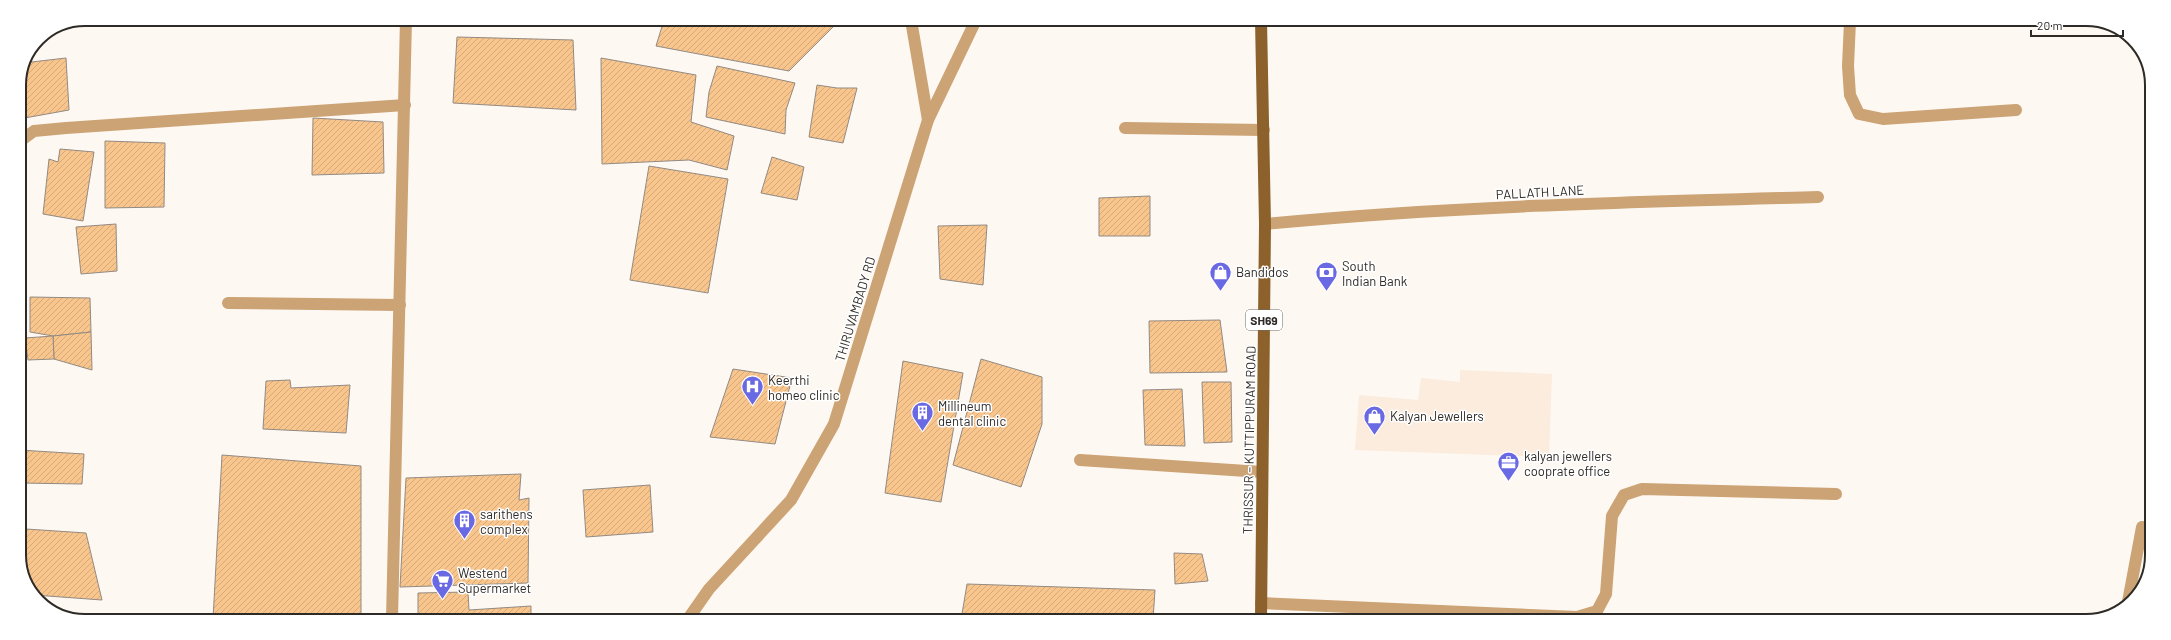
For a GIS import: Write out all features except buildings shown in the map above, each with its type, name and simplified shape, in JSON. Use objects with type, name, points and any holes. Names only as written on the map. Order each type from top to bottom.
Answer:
[{"type":"main road","name":"THRISSUR – KUTTIPPURAM ROAD","points":[[1261,26],[1265,224],[1261,614]]},
{"type":"street","points":[[392,614],[406,26]]},
{"type":"street","points":[[912,26],[928,120]]},
{"type":"street","name":"THIRUVAMBADY RD","points":[[692,614],[709,589],[791,500],[834,424],[928,120],[973,26]]},
{"type":"street","points":[[1850,26],[1848,66],[1850,95],[1859,114],[1883,119],[2016,110]]},
{"type":"street","points":[[26,137],[34,131],[405,105]]},
{"type":"street","points":[[1125,128],[1264,130]]},
{"type":"street","name":"PALLATH LANE","points":[[1265,224],[1356,215],[1597,203],[1818,197]]},
{"type":"street","points":[[228,303],[400,305]]},
{"type":"street","points":[[1080,460],[1262,472]]},
{"type":"street","points":[[1599,614],[1606,594],[1612,516],[1624,495],[1642,489],[1836,494]]},
{"type":"street","points":[[2129,596],[2142,527]]},
{"type":"street","points":[[1261,603],[1509,614]]},
{"type":"shaded area","points":[[1460,370],[1552,374],[1549,457],[1355,450],[1359,395],[1418,400],[1421,378],[1460,382]]},
{"type":"place","name":"Bandidos","points":[[1220,292]]},
{"type":"place","name":"South Indian Bank","points":[[1326,292]]},
{"type":"place","name":"Keerthi homeo clinic","points":[[752,406]]},
{"type":"place","name":"Millineum dental clinic","points":[[923,432]]},
{"type":"place","name":"Kalyan Jewellers","points":[[1374,436]]},
{"type":"place","name":"kalyan jewellers cooprate office","points":[[1508,482]]},
{"type":"place","name":"sarithens complex","points":[[465,540]]},
{"type":"place","name":"Westend Supermarket","points":[[443,600]]}]
